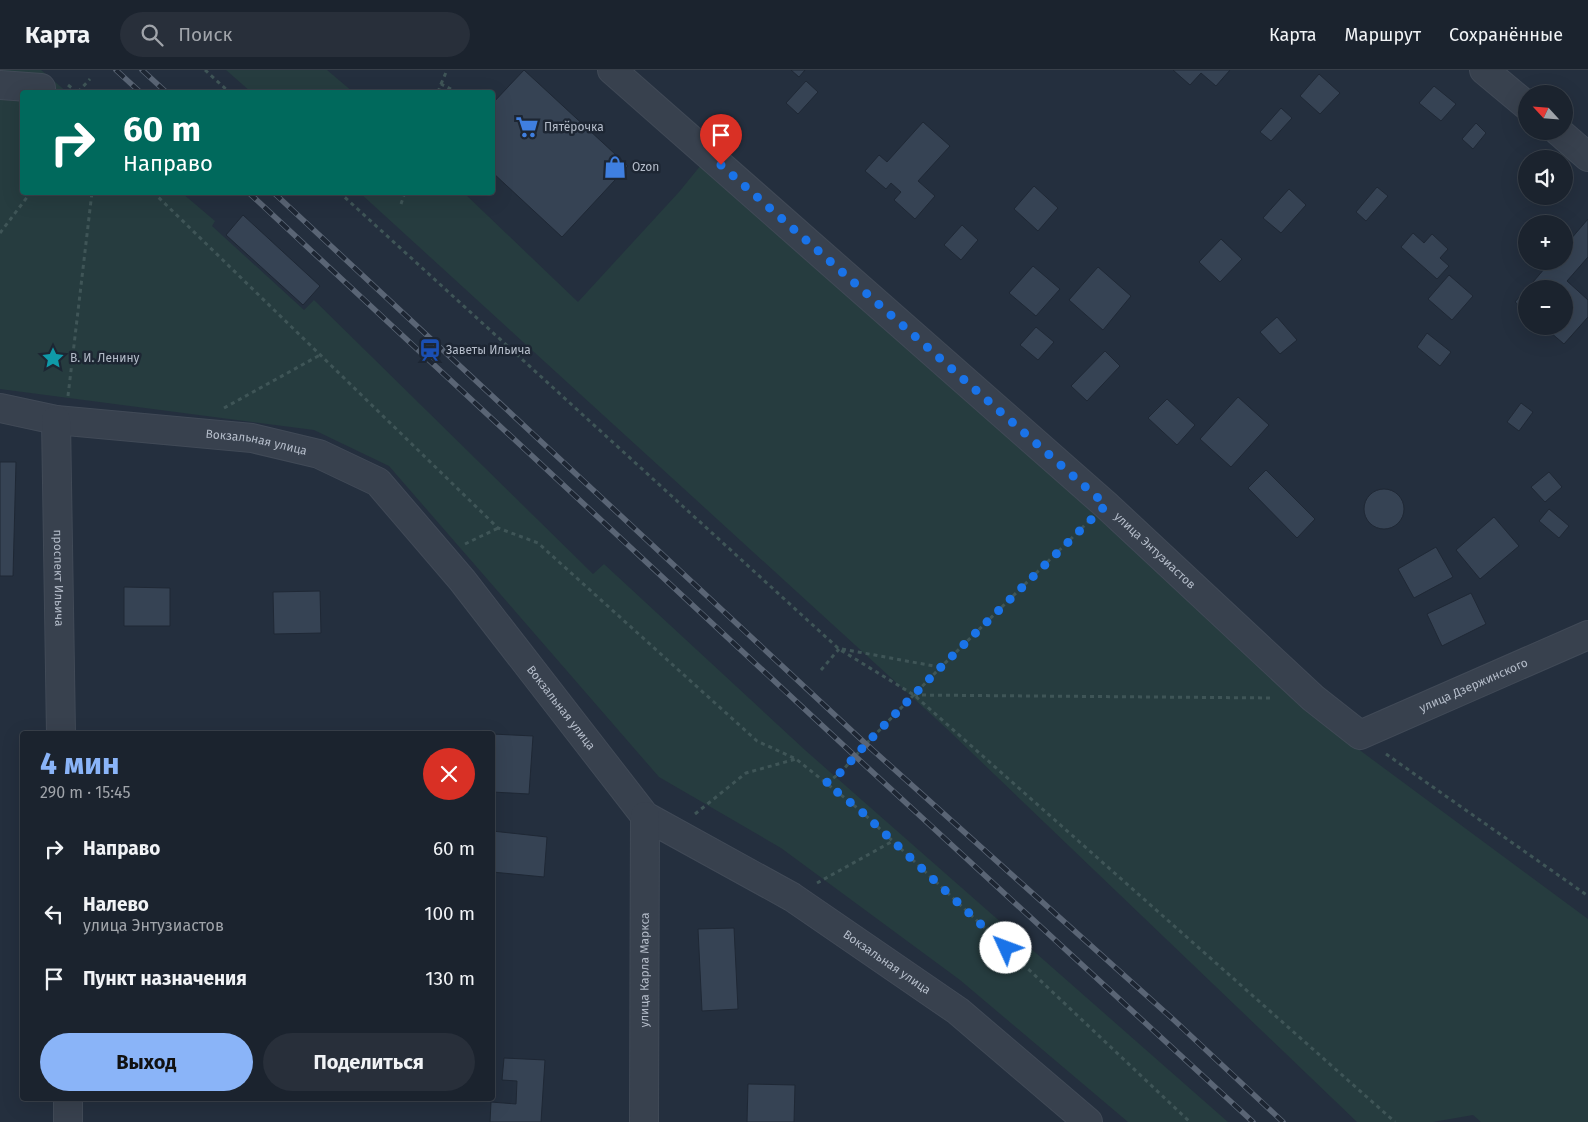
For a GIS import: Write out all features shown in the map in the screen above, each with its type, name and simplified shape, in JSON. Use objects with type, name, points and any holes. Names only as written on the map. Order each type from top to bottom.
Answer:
[{"type":"street","name":"улица Энтузиастов","points":[[612,70],[1106,505],[1312,698],[1360,735]]},
{"type":"street","points":[[1484,70],[1518,98]]},
{"type":"street","points":[[0,85],[41,88]]},
{"type":"street","points":[[1568,140],[1588,157]]},
{"type":"street","name":"Вокзальная улица","points":[[0,408],[61,421],[252,438],[319,454],[378,482],[462,580],[645,816],[792,896],[958,1012],[1088,1122]]},
{"type":"street","name":"проспект Ильича","points":[[61,421],[62,731]]},
{"type":"street","name":"улица Дзержинского","points":[[1360,735],[1588,634]]},
{"type":"street","name":"улица Карла Маркса","points":[[644,1122],[645,816]]},
{"type":"street","points":[[68,1101],[68,1122]]},
{"type":"path","points":[[205,70],[227,90]]},
{"type":"path","points":[[439,90],[447,70]]},
{"type":"path","points":[[80,90],[90,79]]},
{"type":"path","points":[[441,84],[452,89]]},
{"type":"path","points":[[0,233],[29,195]]},
{"type":"path","points":[[61,421],[92,195]]},
{"type":"path","points":[[156,195],[498,528],[538,543],[757,740],[796,759],[861,811],[1190,1122]]},
{"type":"path","points":[[342,195],[839,649],[914,695],[1395,1122]]},
{"type":"path","points":[[401,204],[404,195]]},
{"type":"path","points":[[223,408],[320,355]]},
{"type":"path","points":[[826,783],[841,772],[940,668],[1106,505]]},
{"type":"path","points":[[441,555],[498,528]]},
{"type":"path","points":[[839,649],[940,668]]},
{"type":"path","points":[[821,670],[839,649]]},
{"type":"path","points":[[914,695],[1312,698]]},
{"type":"path","points":[[1360,735],[1588,896]]},
{"type":"path","points":[[673,832],[746,773],[796,759]]},
{"type":"path","points":[[792,896],[893,841]]},
{"type":"green space","points":[[0,70],[41,70],[65,90],[20,90],[20,195],[184,195],[215,221],[212,226],[304,310],[314,300],[593,574],[604,564],[805,750],[1228,1122],[1128,1122],[960,980],[781,848],[659,777],[389,466],[314,430],[0,389]]},
{"type":"green space","points":[[226,70],[327,70],[351,90],[249,90]]},
{"type":"green space","points":[[701,165],[1112,529],[1346,740],[1588,919],[1588,1122],[1481,1122],[1473,1115],[1433,1122],[1357,1122],[947,729],[362,195],[466,195],[578,302],[679,192]]},
{"type":"building","points":[[524,70],[628,166],[562,237],[495,175],[495,101]]},
{"type":"building","points":[[791,70],[805,70],[799,77]]},
{"type":"building","points":[[1173,70],[1230,70],[1216,86],[1201,73],[1190,85]]},
{"type":"building","points":[[1319,74],[1340,93],[1320,114],[1300,96]]},
{"type":"building","points":[[806,81],[818,92],[798,114],[786,103]]},
{"type":"building","points":[[1434,86],[1456,104],[1441,121],[1419,103]]},
{"type":"building","points":[[1281,108],[1292,118],[1271,141],[1260,132]]},
{"type":"building","points":[[923,122],[950,146],[918,181],[935,196],[915,219],[894,200],[901,192],[891,183],[886,189],[865,171],[879,155],[887,162]]},
{"type":"building","points":[[1476,123],[1486,133],[1473,149],[1462,139]]},
{"type":"building","points":[[1034,186],[1058,208],[1038,231],[1014,209]]},
{"type":"building","points":[[1377,187],[1388,196],[1366,221],[1356,212]]},
{"type":"building","points":[[1289,189],[1306,205],[1281,233],[1263,218]]},
{"type":"building","points":[[243,215],[320,286],[303,305],[226,235]]},
{"type":"building","points":[[1588,219],[1588,257],[1568,280],[1535,280],[1543,270],[1573,270],[1573,236]]},
{"type":"building","points":[[962,225],[978,240],[961,260],[944,245]]},
{"type":"building","points":[[1413,233],[1424,243],[1432,234],[1448,249],[1440,258],[1449,266],[1437,279],[1401,247]]},
{"type":"building","points":[[1221,239],[1242,259],[1220,282],[1199,262]]},
{"type":"building","points":[[1033,266],[1060,289],[1036,316],[1009,293]]},
{"type":"building","points":[[1098,267],[1131,296],[1103,330],[1069,300]]},
{"type":"building","points":[[1449,275],[1473,296],[1452,320],[1428,299]]},
{"type":"building","points":[[1573,286],[1588,300],[1588,317],[1573,334]]},
{"type":"building","points":[[1277,317],[1297,340],[1280,354],[1260,332]]},
{"type":"building","points":[[1036,327],[1054,342],[1038,360],[1020,345]]},
{"type":"building","points":[[1427,333],[1451,352],[1440,366],[1417,347]]},
{"type":"building","points":[[1554,335],[1572,335],[1564,344]]},
{"type":"building","points":[[1105,351],[1120,366],[1087,401],[1071,386]]},
{"type":"building","points":[[1238,397],[1269,425],[1231,467],[1200,439]]},
{"type":"building","points":[[1167,399],[1195,425],[1177,445],[1148,418]]},
{"type":"building","points":[[1521,403],[1533,412],[1519,431],[1507,422]]},
{"type":"building","points":[[0,462],[16,462],[13,576],[0,576]]},
{"type":"building","points":[[1266,470],[1315,519],[1297,538],[1248,488]]},
{"type":"building","points":[[1549,472],[1562,487],[1545,502],[1531,487]]},
{"type":"building","points":[[1388,489],[1395,492],[1401,498],[1404,509],[1403,517],[1395,526],[1388,529],[1380,529],[1373,526],[1365,517],[1364,505],[1367,498],[1376,490]]},
{"type":"building","points":[[1549,509],[1569,526],[1559,538],[1539,521]]},
{"type":"building","points":[[1494,517],[1519,546],[1480,579],[1456,550]]},
{"type":"building","points":[[1436,547],[1453,577],[1414,598],[1398,569]]},
{"type":"building","points":[[124,587],[170,588],[170,626],[124,626]]},
{"type":"building","points":[[320,591],[321,633],[274,634],[273,592]]},
{"type":"building","points":[[1471,593],[1486,624],[1442,646],[1427,614]]},
{"type":"building","points":[[495,734],[533,736],[529,794],[495,792]]},
{"type":"building","points":[[495,831],[547,837],[544,877],[495,872]]},
{"type":"building","points":[[734,928],[738,1009],[702,1011],[698,929]]},
{"type":"building","points":[[504,1058],[545,1060],[541,1122],[490,1122],[491,1102],[516,1104],[517,1081],[502,1080]]},
{"type":"building","points":[[748,1084],[795,1085],[794,1122],[747,1122]]},
{"type":"railway","points":[[116,70],[138,90]]},
{"type":"railway","points":[[142,70],[164,90]]},
{"type":"railway","points":[[251,195],[855,756],[1253,1122]]},
{"type":"railway","points":[[276,195],[866,744],[1175,1021],[1283,1122]]},
{"type":"place","name":"Пятёрочка","points":[[527,127]]},
{"type":"place","name":"Ozon","points":[[615,167]]},
{"type":"place","name":"Заветы Ильича","points":[[430,350]]},
{"type":"place","name":"В. И. Ленину","points":[[53,358]]},
{"type":"route","points":[[721,165],[1106,505],[940,668],[841,772],[826,783],[861,811],[1006,948]]}]
